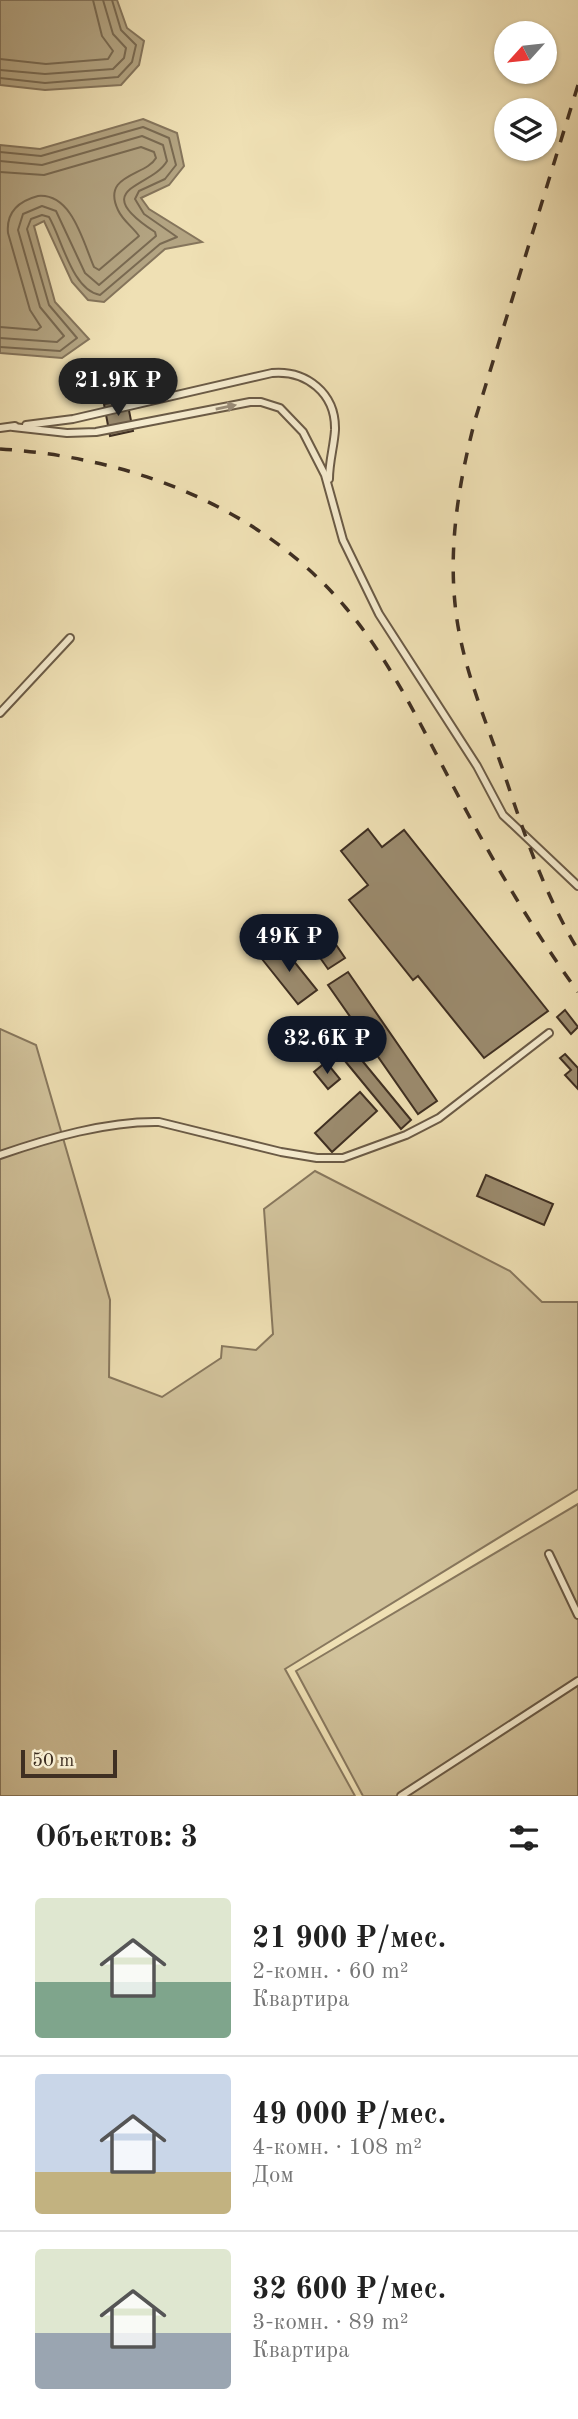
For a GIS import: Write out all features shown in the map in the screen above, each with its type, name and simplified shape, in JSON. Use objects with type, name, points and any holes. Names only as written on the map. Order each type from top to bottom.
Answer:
[{"type":"lane","points":[[0,428],[105,412],[272,373],[298,373],[320,388],[332,415],[335,429],[329,458],[330,495]]},
{"type":"lane","points":[[13,426],[67,433],[96,432],[261,402],[280,408],[303,432],[318,458],[342,540],[368,595],[477,766],[503,815],[578,886]]},
{"type":"lane","points":[[0,713],[70,638]]},
{"type":"lane","points":[[0,1155],[47,1141],[138,1121],[159,1122],[300,1156],[343,1158],[406,1135],[439,1118],[549,1033]]},
{"type":"lane","points":[[549,1554],[578,1615]]},
{"type":"lane","points":[[401,1796],[578,1681]]},
{"type":"shaded area","points":[[0,1029],[36,1045],[110,1300],[109,1377],[162,1397],[221,1358],[222,1346],[256,1350],[273,1334],[264,1209],[315,1171],[510,1271],[542,1302],[578,1302],[578,1489],[285,1669],[355,1796],[0,1796]]},
{"type":"shaded area","points":[[578,1504],[578,1796],[363,1796],[296,1671]]},
{"type":"water","points":[[0,0],[117,0],[127,28],[144,41],[139,65],[121,85],[45,90],[0,85]]},
{"type":"water","points":[[143,119],[177,133],[184,166],[169,185],[141,198],[149,209],[202,242],[165,249],[104,302],[88,300],[72,282],[44,221],[34,226],[55,302],[89,339],[62,358],[0,353],[0,145],[40,149]]},
{"type":"building","points":[[127,400],[133,431],[110,436],[104,404]]},
{"type":"building","points":[[368,829],[382,847],[404,830],[548,1011],[484,1058],[418,976],[413,980],[349,900],[368,885],[341,851]]},
{"type":"building","points":[[326,930],[345,958],[328,969],[309,942]]},
{"type":"building","points":[[280,944],[317,990],[298,1004],[262,959]]},
{"type":"building","points":[[348,972],[437,1101],[418,1114],[328,985]]},
{"type":"building","points":[[565,1010],[578,1027],[571,1034],[557,1017]]},
{"type":"building","points":[[332,1023],[340,1033],[329,1042],[319,1029]]},
{"type":"building","points":[[341,1035],[411,1120],[401,1129],[331,1044]]},
{"type":"building","points":[[565,1054],[578,1068],[578,1089],[565,1075],[571,1070],[560,1058]]},
{"type":"building","points":[[326,1062],[340,1079],[328,1089],[314,1072]]},
{"type":"building","points":[[360,1092],[377,1111],[332,1152],[315,1133]]},
{"type":"building","points":[[486,1175],[553,1204],[544,1225],[477,1196]]},
{"type":"railway","points":[[578,85],[475,420],[459,494],[453,569],[457,620],[477,698],[536,864],[555,908],[578,950]]},
{"type":"railway","points":[[0,449],[97,463],[190,493],[233,515],[274,541],[312,572],[346,608],[377,649],[496,864],[543,942],[578,992]]}]
